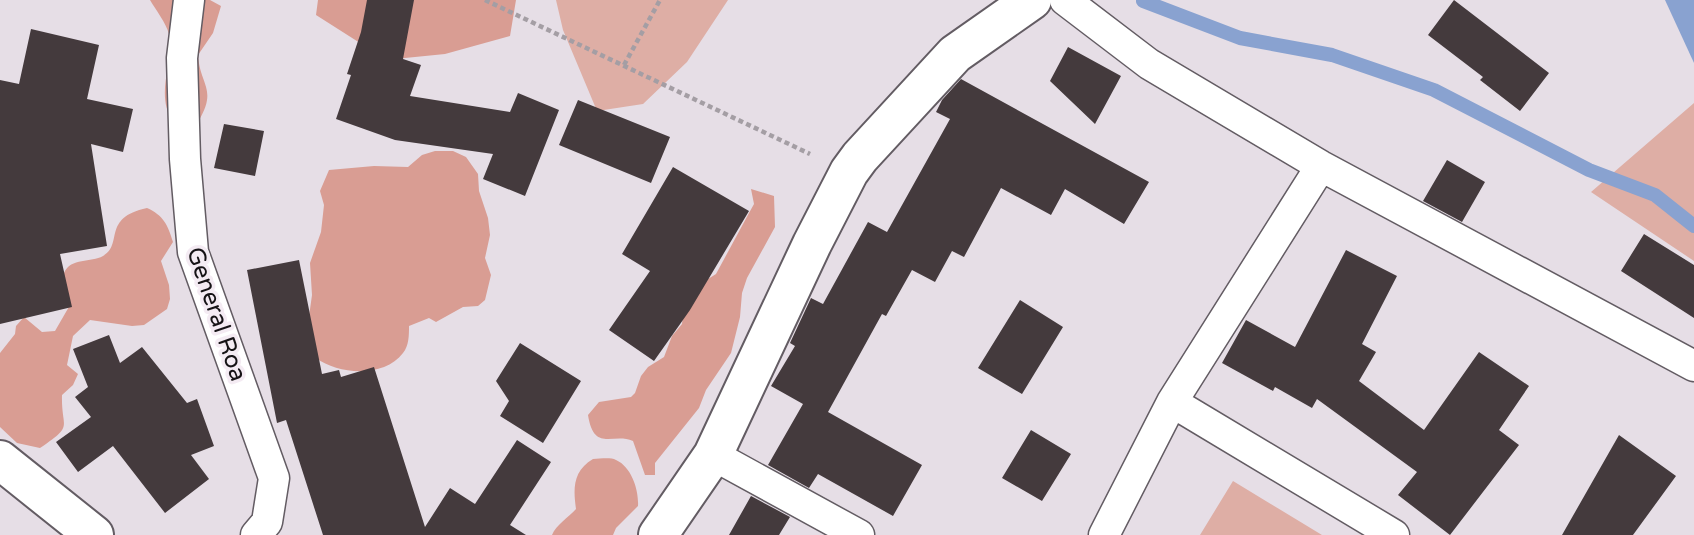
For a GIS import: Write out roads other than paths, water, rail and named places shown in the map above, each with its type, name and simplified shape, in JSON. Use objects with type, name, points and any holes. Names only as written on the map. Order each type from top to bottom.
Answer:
[{"type":"street","points":[[658,535],[713,455],[812,244],[849,172],[955,54],[1032,0]]},
{"type":"street","points":[[0,460],[94,535]]},
{"type":"lane","name":"General Roa","points":[[189,0],[182,58],[185,159],[193,252],[274,478],[267,522],[256,535]]},
{"type":"lane","points":[[1065,0],[1149,64],[1321,166],[1694,366]]},
{"type":"lane","points":[[1104,535],[1172,402],[1321,166]]},
{"type":"lane","points":[[1172,402],[1394,535]]},
{"type":"lane","points":[[713,455],[859,535]]},
{"type":"water","points":[[1665,0],[1694,0],[1694,63]]},
{"type":"waterway","points":[[1143,1],[1240,38],[1332,55],[1434,90],[1589,170],[1655,195],[1694,226]]}]
